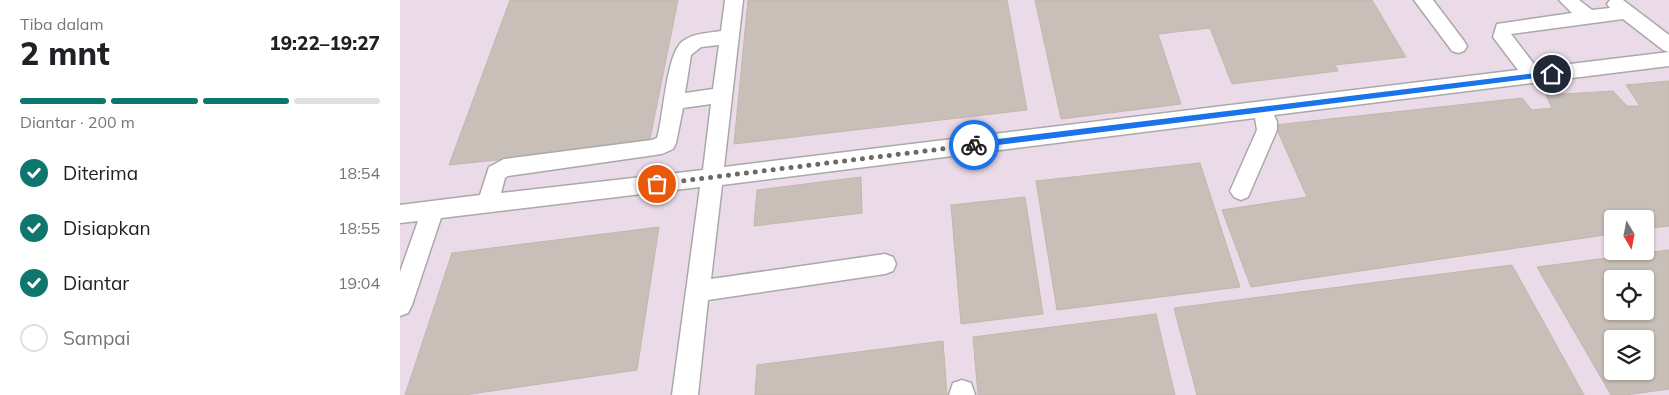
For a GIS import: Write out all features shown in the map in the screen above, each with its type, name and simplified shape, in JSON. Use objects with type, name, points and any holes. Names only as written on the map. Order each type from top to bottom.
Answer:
[{"type":"lane","points":[[685,395],[734,0]]},
{"type":"lane","points":[[1423,0],[1458,46]]},
{"type":"lane","points":[[1568,0],[1589,18]]},
{"type":"lane","points":[[1611,0],[1669,45]]},
{"type":"lane","points":[[1533,76],[1502,36],[1503,29],[1626,12]]},
{"type":"lane","points":[[488,204],[496,173],[504,168],[655,148],[666,143],[671,126],[681,56],[684,49],[691,43],[729,38]]},
{"type":"lane","points":[[400,214],[1669,59]]},
{"type":"lane","points":[[675,102],[722,95]]},
{"type":"lane","points":[[1241,191],[1267,130],[1267,122],[1261,110]]},
{"type":"lane","points":[[400,305],[434,210]]},
{"type":"lane","points":[[699,291],[886,264]]},
{"type":"shaded area","points":[[400,0],[1669,0],[1669,395],[400,395]]},
{"type":"building","points":[[510,0],[678,0],[649,144],[449,165]]},
{"type":"building","points":[[748,0],[1007,0],[1027,110],[734,144]]},
{"type":"building","points":[[1035,0],[1372,0],[1406,57],[1335,65],[1338,71],[1232,84],[1210,28],[1158,34],[1181,104],[1061,119]]},
{"type":"building","points":[[1669,81],[1669,226],[1654,228],[1654,210],[1604,210],[1604,235],[1251,287],[1222,210],[1307,197],[1275,125],[1522,98],[1532,110],[1552,108],[1546,95],[1613,91],[1627,106],[1640,106],[1626,85]]},
{"type":"building","points":[[1200,163],[1240,287],[1057,310],[1036,181]]},
{"type":"building","points":[[861,177],[862,213],[754,226],[757,190]]},
{"type":"building","points":[[1025,197],[1043,314],[961,324],[951,205]]},
{"type":"building","points":[[659,227],[637,370],[464,395],[405,395],[452,253]]},
{"type":"building","points":[[1669,250],[1669,389],[1626,395],[1611,395],[1537,267],[1604,258],[1604,260],[1654,260],[1654,252]]},
{"type":"building","points":[[1512,265],[1584,395],[1197,395],[1174,308]]},
{"type":"building","points":[[1156,314],[1175,395],[978,395],[973,337]]},
{"type":"building","points":[[943,341],[947,395],[755,395],[757,365]]},
{"type":"way so far","points":[[657,184],[974,145]]},
{"type":"route","points":[[974,145],[1552,74]]}]
